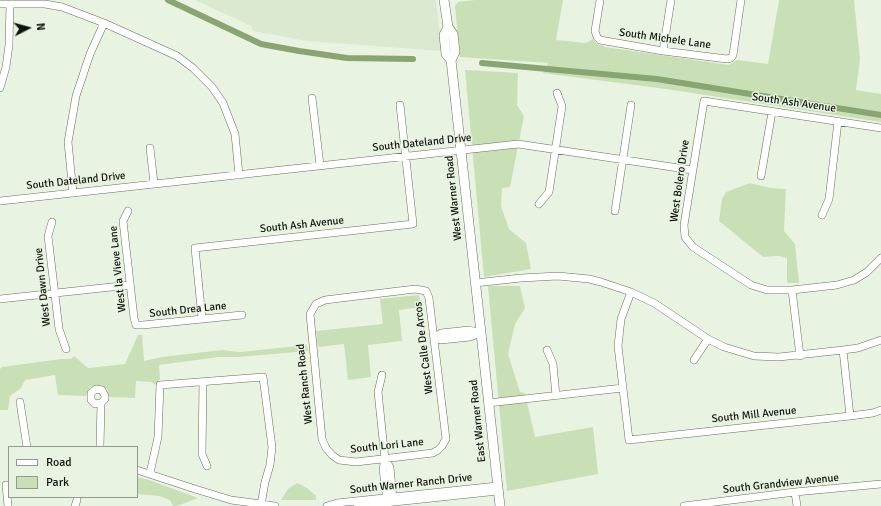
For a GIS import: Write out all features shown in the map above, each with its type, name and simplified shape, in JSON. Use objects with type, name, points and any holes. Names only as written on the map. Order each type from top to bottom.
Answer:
[{"type":"main road","name":"West Warner Road","points":[[444,0],[448,28],[453,34],[455,52],[451,60],[480,333]]},
{"type":"main road","name":"East Warner Road","points":[[480,333],[500,506]]},
{"type":"street","name":"South Michele Lane","points":[[600,0],[595,31],[596,37],[600,40],[663,51],[727,59],[731,58],[741,0]]},
{"type":"street","points":[[663,51],[672,0]]},
{"type":"street","points":[[0,4],[45,4],[62,7],[104,23],[177,56],[194,68],[212,87],[223,103],[235,134],[239,175]]},
{"type":"street","points":[[0,88],[6,67],[9,45],[10,4]]},
{"type":"street","points":[[73,193],[68,142],[74,104],[90,54],[104,23]]},
{"type":"street","points":[[539,204],[549,192],[562,106],[557,93]]},
{"type":"street","points":[[312,98],[320,165]]},
{"type":"street","name":"South Ash Avenue","points":[[704,101],[881,128]]},
{"type":"street","name":"West Bolero Drive","points":[[704,101],[684,225],[685,237],[693,247],[751,285],[767,290],[792,290],[837,285],[854,280],[867,272],[881,258]]},
{"type":"street","points":[[400,105],[406,155]]},
{"type":"street","points":[[614,211],[624,160],[632,105]]},
{"type":"street","points":[[761,176],[772,112]]},
{"type":"street","points":[[822,215],[829,199],[838,121]]},
{"type":"street","name":"South Dateland Drive","points":[[0,200],[518,144],[556,148],[692,170]]},
{"type":"street","points":[[150,148],[154,183]]},
{"type":"street","name":"South Ash Avenue","points":[[202,318],[195,248],[413,224],[406,155]]},
{"type":"street","name":"West la Vieve Lane","points":[[128,211],[124,221],[130,285],[136,325]]},
{"type":"street","name":"West Dawn Drive","points":[[52,222],[48,236],[59,329],[66,349]]},
{"type":"street","points":[[475,283],[522,278],[566,276],[589,279],[612,285],[654,303],[708,339],[724,347],[754,356],[800,356],[858,348],[881,340]]},
{"type":"street","points":[[0,298],[130,285]]},
{"type":"street","name":"West Calle De Arcos","points":[[313,308],[316,304],[325,300],[415,289],[422,289],[426,291],[430,298],[446,439],[442,446]]},
{"type":"street","points":[[792,290],[800,356]]},
{"type":"street","points":[[488,403],[623,388],[618,346],[622,319],[631,292]]},
{"type":"street","name":"West Ranch Road","points":[[313,308],[310,314],[309,322],[322,438],[326,448],[332,455]]},
{"type":"street","name":"South Drea Lane","points":[[136,325],[242,315]]},
{"type":"street","points":[[434,338],[440,333],[469,330],[480,333]]},
{"type":"street","points":[[694,360],[708,339]]},
{"type":"street","points":[[547,350],[553,364],[556,396]]},
{"type":"street","points":[[843,350],[850,416]]},
{"type":"street","points":[[382,375],[378,392],[385,459],[390,467],[390,501]]},
{"type":"street","points":[[150,473],[158,437],[160,385],[263,377],[272,447],[270,464],[261,504]]},
{"type":"street","points":[[203,382],[202,454],[207,466]]},
{"type":"street","name":"South Mill Avenue","points":[[623,388],[629,440],[850,416],[873,413],[881,410]]},
{"type":"street","points":[[20,402],[27,446]]},
{"type":"street","points":[[100,446],[101,403]]},
{"type":"street","name":"South Lori Lane","points":[[332,455],[339,460],[356,462],[433,453],[442,446]]},
{"type":"street","points":[[138,470],[150,473],[231,503],[275,506]]},
{"type":"street","name":"South Grandview Avenue","points":[[684,506],[712,504],[795,492],[881,484]]},
{"type":"street","points":[[5,485],[8,506]]},
{"type":"street","name":"South Warner Ranch Drive","points":[[357,506],[498,488]]},
{"type":"street","points":[[795,492],[796,506]]},
{"type":"street","name":"South Warner Ranch Drive","points":[[328,506],[337,502],[390,501]]},
{"type":"shaded area","points":[[195,0],[436,0],[442,51],[307,41],[253,31],[251,26]]},
{"type":"green space","points":[[475,0],[563,0],[556,40],[586,43],[593,39],[596,43],[605,47],[729,65],[737,60],[768,64],[779,0],[854,0],[860,59],[856,90],[881,94],[881,122],[666,89],[543,73],[548,63],[460,57],[455,6],[458,2]]},
{"type":"green space","points":[[465,70],[518,73],[517,105],[524,116],[510,187],[502,188],[501,206],[509,229],[526,243],[531,269],[484,277]]},
{"type":"green space","points":[[750,183],[770,188],[786,189],[784,231],[795,244],[799,283],[787,283],[787,258],[778,256],[763,257],[719,221],[722,199],[726,192]]},
{"type":"green space","points":[[488,286],[520,286],[525,308],[515,324],[508,354],[520,392],[525,393],[535,437],[593,427],[598,474],[507,491]]},
{"type":"green space","points":[[419,295],[421,307],[399,310],[402,341],[368,345],[371,377],[348,380],[344,344],[318,347],[316,331],[383,324],[380,299]]},
{"type":"green space","points":[[138,335],[142,335],[144,361],[162,357],[222,350],[240,352],[307,345],[308,351],[238,357],[219,357],[159,365],[160,379],[156,385],[151,382],[136,381],[135,398],[109,397],[107,389],[100,385],[90,387],[86,396],[58,395],[55,375],[25,380],[21,388],[10,396],[8,410],[0,410],[0,369],[2,367],[71,359],[74,356],[88,368],[125,364]]},
{"type":"green space","points":[[138,477],[198,498],[177,506],[173,506],[170,500],[159,496],[138,494]]},
{"type":"green space","points":[[297,483],[307,488],[316,496],[316,500],[281,500],[288,489]]},
{"type":"waterway","points":[[168,0],[261,44],[347,58],[413,59]]},
{"type":"waterway","points":[[482,63],[657,79],[881,115]]}]
